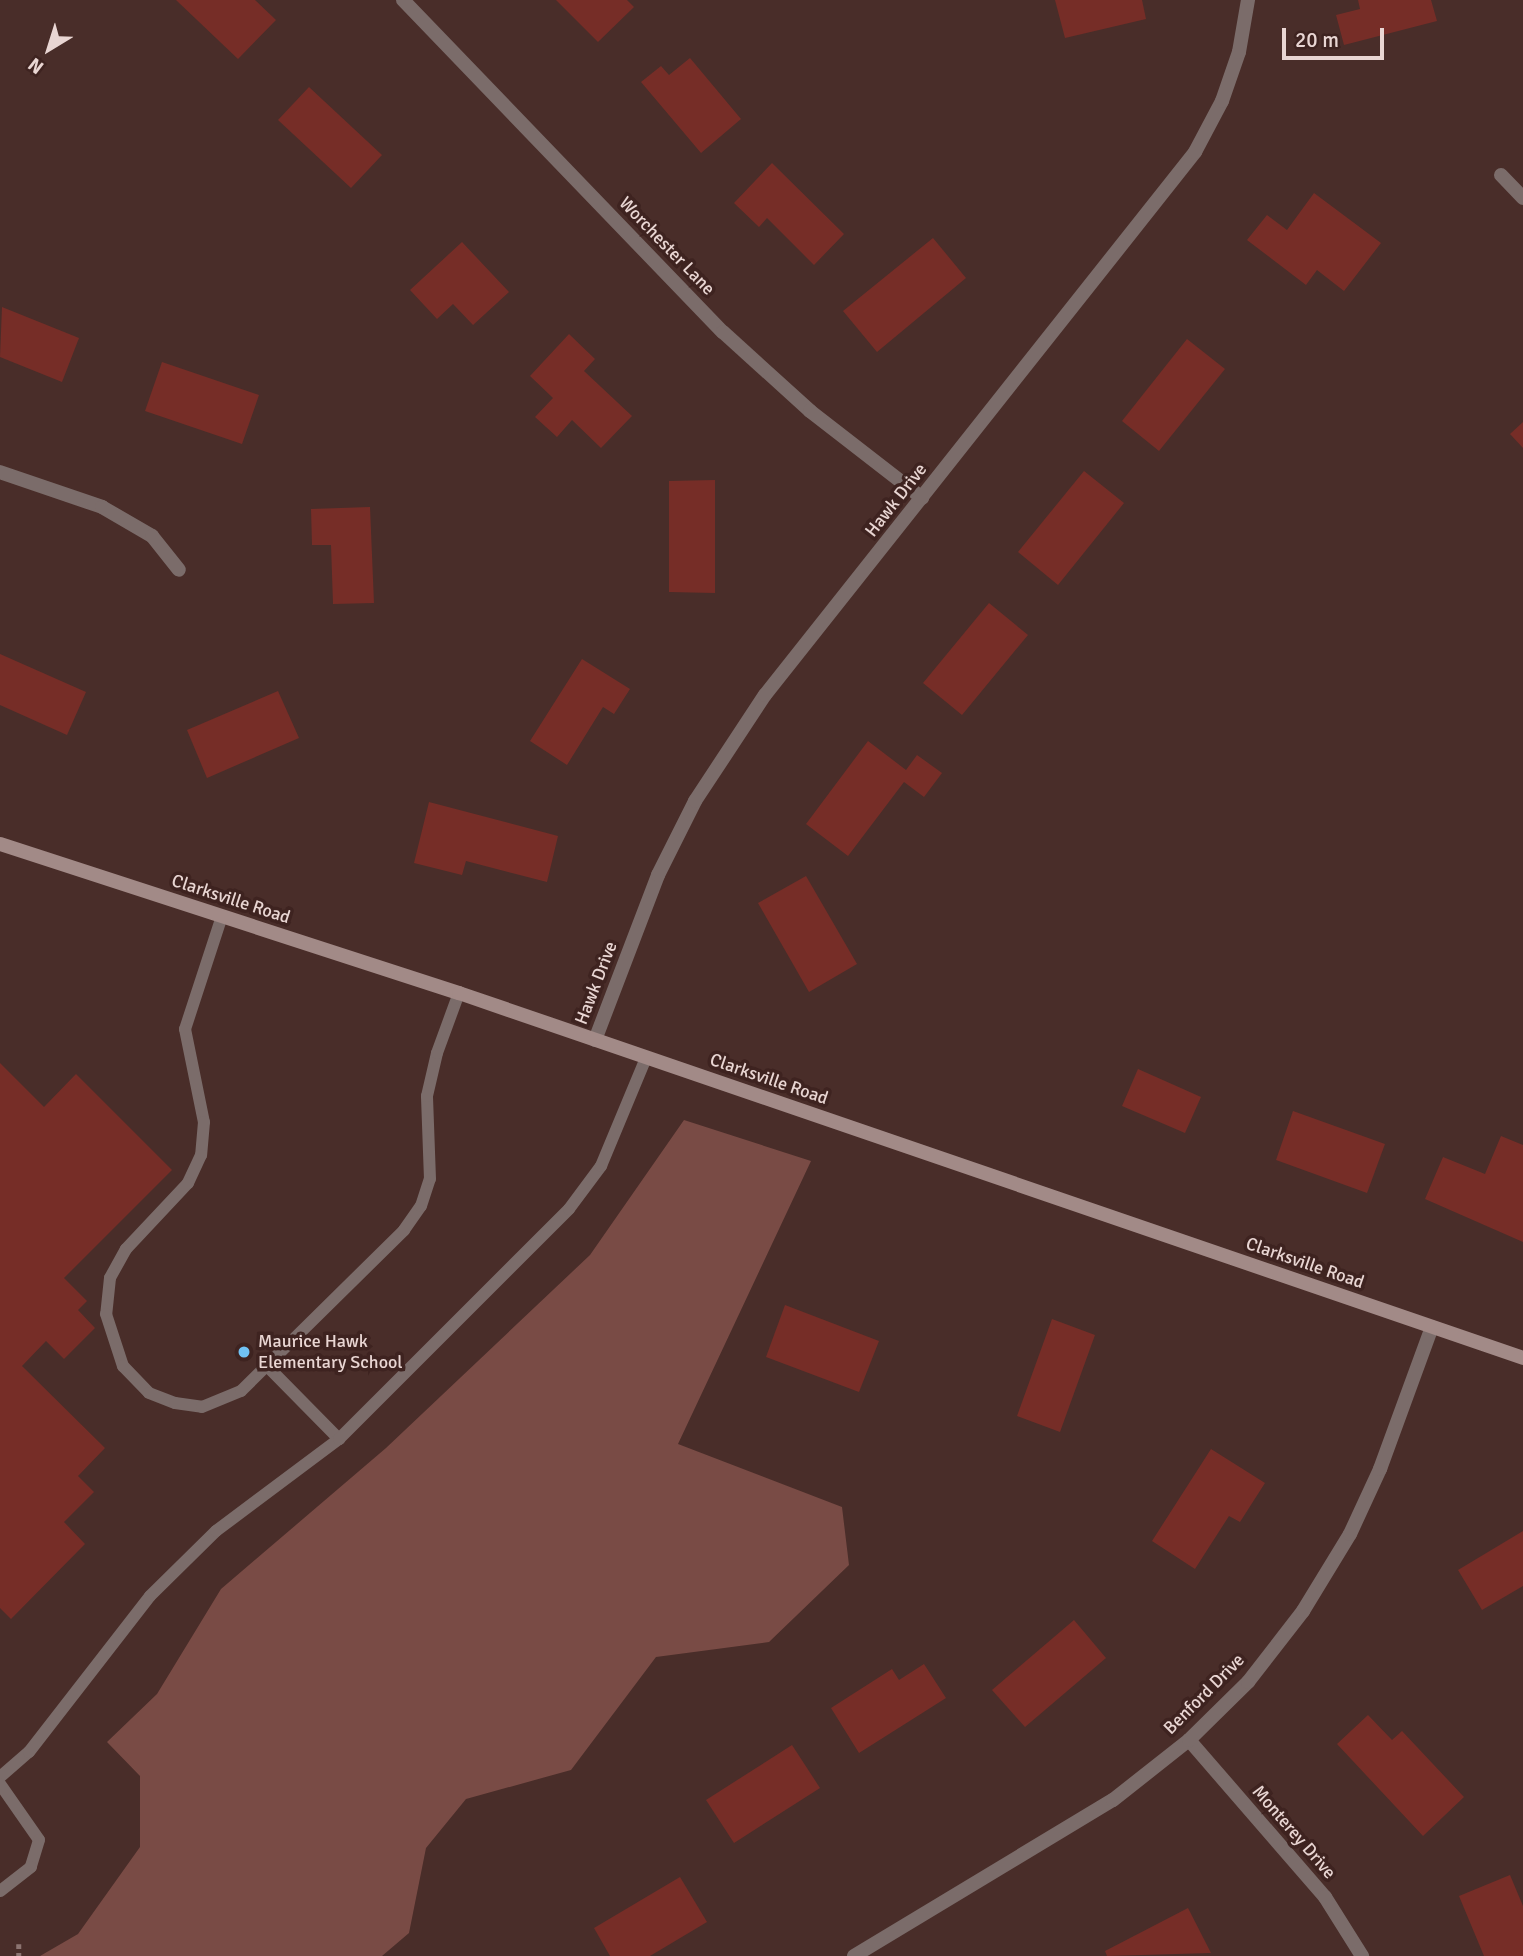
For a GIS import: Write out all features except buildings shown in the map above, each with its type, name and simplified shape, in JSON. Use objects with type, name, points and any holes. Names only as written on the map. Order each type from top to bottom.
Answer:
[{"type":"street","name":"Worchester Lane","points":[[403,0],[723,332],[810,411],[922,498]]},
{"type":"street","name":"Hawk Drive","points":[[595,1040],[658,875],[695,801],[765,695],[1195,152],[1231,77],[1248,0]]},
{"type":"street","points":[[1501,175],[1523,198]]},
{"type":"street","points":[[0,472],[102,507],[152,536],[179,570]]},
{"type":"street","name":"Clarksville Road","points":[[0,844],[459,993],[1523,1358]]},
{"type":"street","name":"Benford Drive","points":[[854,1956],[1113,1800],[1189,1740],[1248,1682],[1295,1621],[1350,1534],[1380,1469],[1432,1327]]},
{"type":"street","name":"Monterey Drive","points":[[1189,1740],[1325,1897],[1362,1956]]},
{"type":"lane","points":[[222,916],[185,1029],[204,1122],[201,1155],[188,1183],[126,1249],[110,1278],[106,1314],[123,1366],[149,1393],[175,1403],[202,1407],[221,1402],[269,1367],[404,1230],[421,1206],[430,1179],[427,1096],[437,1052],[459,993]]},
{"type":"lane","points":[[0,1777],[29,1752],[160,1587],[216,1531],[339,1439],[569,1209],[601,1166],[646,1058]]},
{"type":"lane","points":[[269,1367],[339,1439]]},
{"type":"lane","points":[[0,1784],[39,1840],[31,1867],[0,1891]]},
{"type":"path","points":[[19,1944],[19,1956]]},
{"type":"shaded area","points":[[684,1120],[811,1161],[678,1444],[842,1507],[849,1565],[769,1642],[656,1657],[571,1770],[466,1799],[426,1848],[409,1933],[382,1956],[40,1956],[78,1934],[140,1847],[140,1776],[107,1742],[157,1694],[221,1589],[386,1448],[590,1255]]},
{"type":"place","name":"Maurice Hawk Elementary School","points":[[244,1352]]}]
